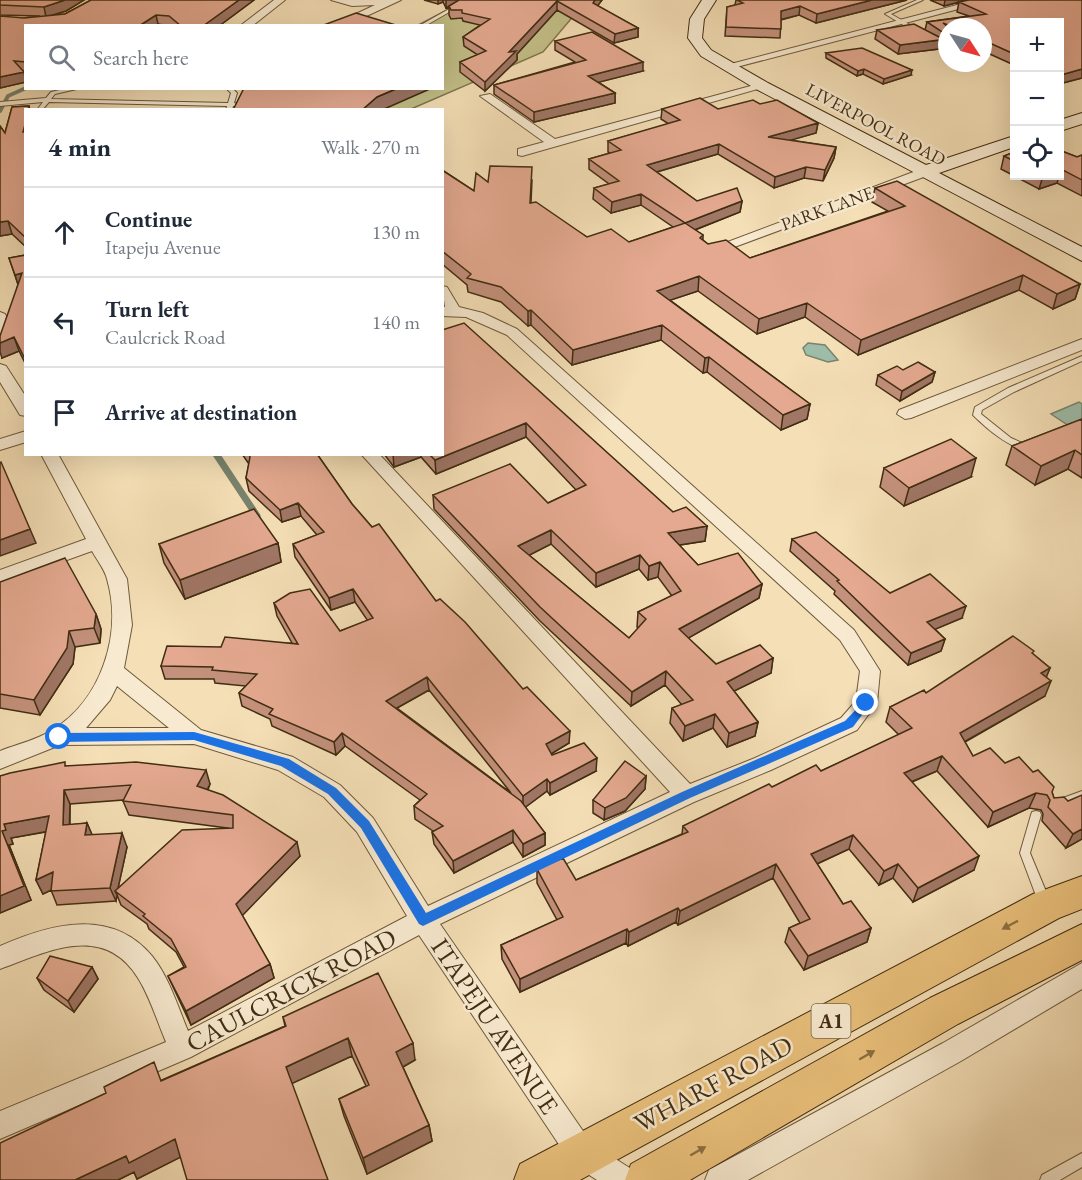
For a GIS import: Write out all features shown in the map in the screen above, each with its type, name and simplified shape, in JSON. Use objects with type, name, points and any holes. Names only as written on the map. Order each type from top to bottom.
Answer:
[{"type":"main road","name":"LIVERPOOL ROAD","points":[[709,0],[697,19],[695,38],[706,53],[762,86],[1082,255]]},
{"type":"main road","points":[[1064,124],[1082,118]]},
{"type":"main road","name":"PARK LANE","points":[[924,172],[1010,142]]},
{"type":"main road","name":"WHARF ROAD","points":[[536,1180],[1064,899]]},
{"type":"main road","name":"A1","points":[[647,1180],[944,1011],[1082,941]]},
{"type":"street","points":[[248,24],[280,0]]},
{"type":"street","points":[[336,0],[352,3],[395,1]]},
{"type":"street","points":[[729,66],[988,0]]},
{"type":"street","points":[[340,24],[395,1]]},
{"type":"street","points":[[352,3],[352,11],[359,16]]},
{"type":"street","points":[[522,152],[762,86]]},
{"type":"street","points":[[486,96],[553,143]]},
{"type":"street","name":"PARK LANE","points":[[708,252],[924,172]]},
{"type":"street","name":"CAULCRICK ROAD","points":[[0,1125],[182,1048],[423,920],[686,795],[849,724],[866,703],[870,671],[847,635],[512,332],[472,313],[448,311]]},
{"type":"street","points":[[0,317],[3,326],[0,329]]},
{"type":"street","points":[[905,414],[1015,368],[1082,344]]},
{"type":"street","points":[[0,369],[24,408]]},
{"type":"street","points":[[0,445],[24,437]]},
{"type":"street","points":[[50,456],[117,579],[122,625],[113,671],[103,694],[85,717],[59,737]]},
{"type":"street","points":[[371,456],[686,795]]},
{"type":"street","points":[[0,577],[97,542]]},
{"type":"street","points":[[113,671],[194,736]]},
{"type":"street","name":"ITAPEJU AVENUE","points":[[0,760],[59,737],[194,736],[285,763],[332,791],[365,825],[423,920],[582,1154],[623,1180]]},
{"type":"street","points":[[0,958],[28,945],[71,933],[95,934],[125,947],[144,965],[182,1048]]},
{"type":"street","points":[[719,1180],[952,1052],[1082,975]]},
{"type":"lane","points":[[426,24],[468,0]]},
{"type":"lane","points":[[921,0],[887,14],[922,34]]},
{"type":"lane","points":[[40,108],[45,100],[59,90]]},
{"type":"lane","points":[[230,107],[234,93],[232,90]]},
{"type":"lane","points":[[0,104],[45,100],[230,107],[241,105]]},
{"type":"lane","points":[[1035,447],[1026,448],[1008,440],[977,415],[978,409],[986,402],[1082,358]]},
{"type":"lane","points":[[1015,368],[1033,380]]},
{"type":"lane","points":[[1052,807],[1082,795]]},
{"type":"lane","points":[[1036,815],[1025,853],[1064,899]]},
{"type":"lane","points":[[1047,1180],[1082,1160]]},
{"type":"shaded area","points":[[466,0],[587,0],[543,52],[413,108],[240,108],[253,90],[444,90],[444,24],[420,24]]},
{"type":"shaded area","points":[[808,343],[825,345],[838,360],[828,362],[806,355],[803,348]]},
{"type":"shaded area","points":[[1079,402],[1082,404],[1082,420],[1069,426],[1051,414]]},
{"type":"building","points":[[0,0],[65,0],[44,7],[0,5]]},
{"type":"building","points":[[91,0],[239,0],[206,24],[179,24],[169,16],[156,15],[142,24],[24,24],[24,62],[14,61],[24,72],[0,77],[0,16],[24,18],[65,14]]},
{"type":"building","points":[[459,0],[595,0],[593,3],[638,28],[615,34],[557,1],[509,52],[516,51],[485,82],[460,62],[486,51],[463,37],[490,19],[462,13],[462,10],[451,10],[449,6]]},
{"type":"building","points":[[737,0],[872,0],[817,14],[800,6],[781,11],[781,29],[726,27],[727,7],[743,3]]},
{"type":"building","points":[[969,0],[1082,0],[1082,69],[1064,74],[1064,18],[1010,18],[1010,52],[992,44],[992,18],[956,18],[986,14],[959,2]]},
{"type":"building","points":[[356,13],[392,24],[326,24]]},
{"type":"building","points":[[938,21],[938,29],[927,22]]},
{"type":"building","points":[[914,24],[938,36],[938,40],[900,45],[877,30]]},
{"type":"building","points":[[592,32],[643,62],[588,76],[615,93],[534,112],[494,85],[586,60],[555,41]]},
{"type":"building","points":[[862,48],[912,70],[884,79],[864,69],[858,71],[826,53]]},
{"type":"building","points":[[243,90],[393,90],[377,97],[364,108],[234,108]]},
{"type":"building","points":[[700,98],[718,109],[753,100],[760,104],[777,100],[818,123],[768,137],[836,147],[825,170],[806,167],[775,177],[719,144],[647,165],[697,201],[737,188],[742,201],[685,223],[641,194],[612,202],[594,188],[619,181],[589,159],[621,150],[608,141],[680,120],[662,109]]},
{"type":"building","points":[[29,106],[24,108],[23,132],[24,236],[8,221],[0,222],[0,126],[5,133],[12,107]]},
{"type":"building","points":[[1064,152],[1077,157],[1082,155],[1082,180],[1064,171]]},
{"type":"building","points":[[490,166],[532,167],[530,203],[536,202],[587,237],[611,229],[629,242],[685,223],[703,235],[700,238],[708,244],[726,240],[750,258],[905,206],[875,188],[897,181],[1080,284],[1057,294],[1023,275],[861,340],[807,303],[759,319],[699,276],[657,291],[810,404],[783,415],[709,357],[705,358],[662,325],[573,350],[531,310],[528,311],[501,287],[467,278],[471,274],[444,253],[444,171],[474,191],[476,173],[488,182]]},
{"type":"building","points":[[24,255],[24,357],[14,337],[0,343],[0,336],[22,273],[15,275],[9,258]]},
{"type":"building","points":[[464,323],[673,512],[686,507],[707,526],[668,533],[698,565],[738,553],[762,584],[679,629],[716,664],[760,645],[773,658],[727,682],[758,722],[729,733],[715,714],[685,726],[672,708],[693,700],[666,671],[632,692],[540,607],[433,495],[510,464],[548,503],[586,485],[526,423],[435,460],[431,456],[444,456],[444,329]],"holes":[[[551,530],[596,573],[640,555],[649,566],[660,562],[681,591],[638,612],[646,619],[629,638],[518,546]]]},
{"type":"building","points":[[918,362],[935,372],[902,391],[878,375],[897,366],[903,370]]},
{"type":"building","points":[[1082,419],[1082,455],[1075,450],[1041,466],[1012,446]]},
{"type":"building","points":[[951,439],[976,458],[909,488],[884,468]]},
{"type":"building","points":[[318,456],[352,504],[372,527],[379,524],[436,601],[440,599],[465,622],[523,689],[527,687],[570,731],[546,744],[552,755],[584,743],[597,758],[550,783],[547,779],[523,796],[427,677],[386,701],[521,801],[545,833],[523,844],[513,830],[453,861],[432,832],[443,826],[414,806],[427,794],[342,733],[334,742],[269,714],[273,709],[239,693],[257,674],[212,670],[213,667],[161,666],[167,646],[221,647],[225,637],[298,644],[274,603],[290,593],[310,589],[340,631],[373,618],[353,589],[329,598],[293,544],[324,532],[298,503],[280,510],[246,478],[250,457]]},
{"type":"building","points":[[0,463],[30,529],[0,540]]},
{"type":"building","points":[[254,509],[278,543],[180,580],[159,544]]},
{"type":"building","points":[[816,532],[890,593],[930,574],[966,606],[927,622],[945,639],[911,653],[837,581],[839,580],[792,539]]},
{"type":"building","points":[[65,558],[96,614],[94,628],[69,631],[67,648],[34,700],[0,694],[0,582]]},
{"type":"building","points":[[1013,636],[1034,651],[1032,653],[1050,668],[1041,673],[1051,681],[960,733],[973,756],[990,748],[1005,763],[1019,757],[1033,772],[1038,770],[1054,787],[1052,792],[1054,798],[1064,797],[1068,801],[1082,795],[1082,829],[1073,834],[1048,807],[1050,800],[1047,795],[1036,793],[993,812],[942,756],[904,773],[979,856],[918,888],[898,864],[884,871],[853,835],[811,854],[843,904],[851,901],[871,928],[808,956],[789,928],[810,919],[776,864],[680,911],[678,908],[629,932],[627,929],[520,979],[501,945],[563,917],[537,869],[563,858],[576,880],[688,832],[683,826],[769,784],[772,787],[816,765],[821,771],[912,728],[890,707],[924,690],[926,693]]},
{"type":"building","points":[[625,761],[646,776],[626,798],[605,808],[593,800]]},
{"type":"building","points":[[65,762],[65,766],[136,762],[206,770],[197,786],[223,795],[297,842],[236,904],[270,964],[186,1011],[168,976],[186,967],[171,939],[143,916],[145,914],[115,891],[182,830],[233,828],[233,815],[123,801],[131,785],[64,790],[63,825],[87,823],[85,835],[122,833],[110,888],[51,891],[53,872],[36,880],[49,816],[4,824],[6,830],[2,831],[24,886],[0,896],[0,776]]},
{"type":"building","points":[[50,956],[92,967],[68,1001],[37,978]]},
{"type":"building","points":[[378,973],[413,1043],[396,1052],[429,1125],[363,1158],[339,1099],[369,1085],[348,1038],[286,1067],[328,1180],[187,1180],[175,1139],[129,1163],[126,1156],[75,1180],[0,1180],[0,1143],[106,1093],[104,1087],[154,1062],[161,1081],[286,1026],[283,1017]]},
{"type":"waterway","points":[[0,111],[8,96],[24,89]]},
{"type":"waterway","points":[[217,456],[257,516]]},
{"type":"route","points":[[59,737],[194,736],[285,763],[332,791],[365,825],[423,920],[686,795],[763,764],[849,724],[866,703]]}]
